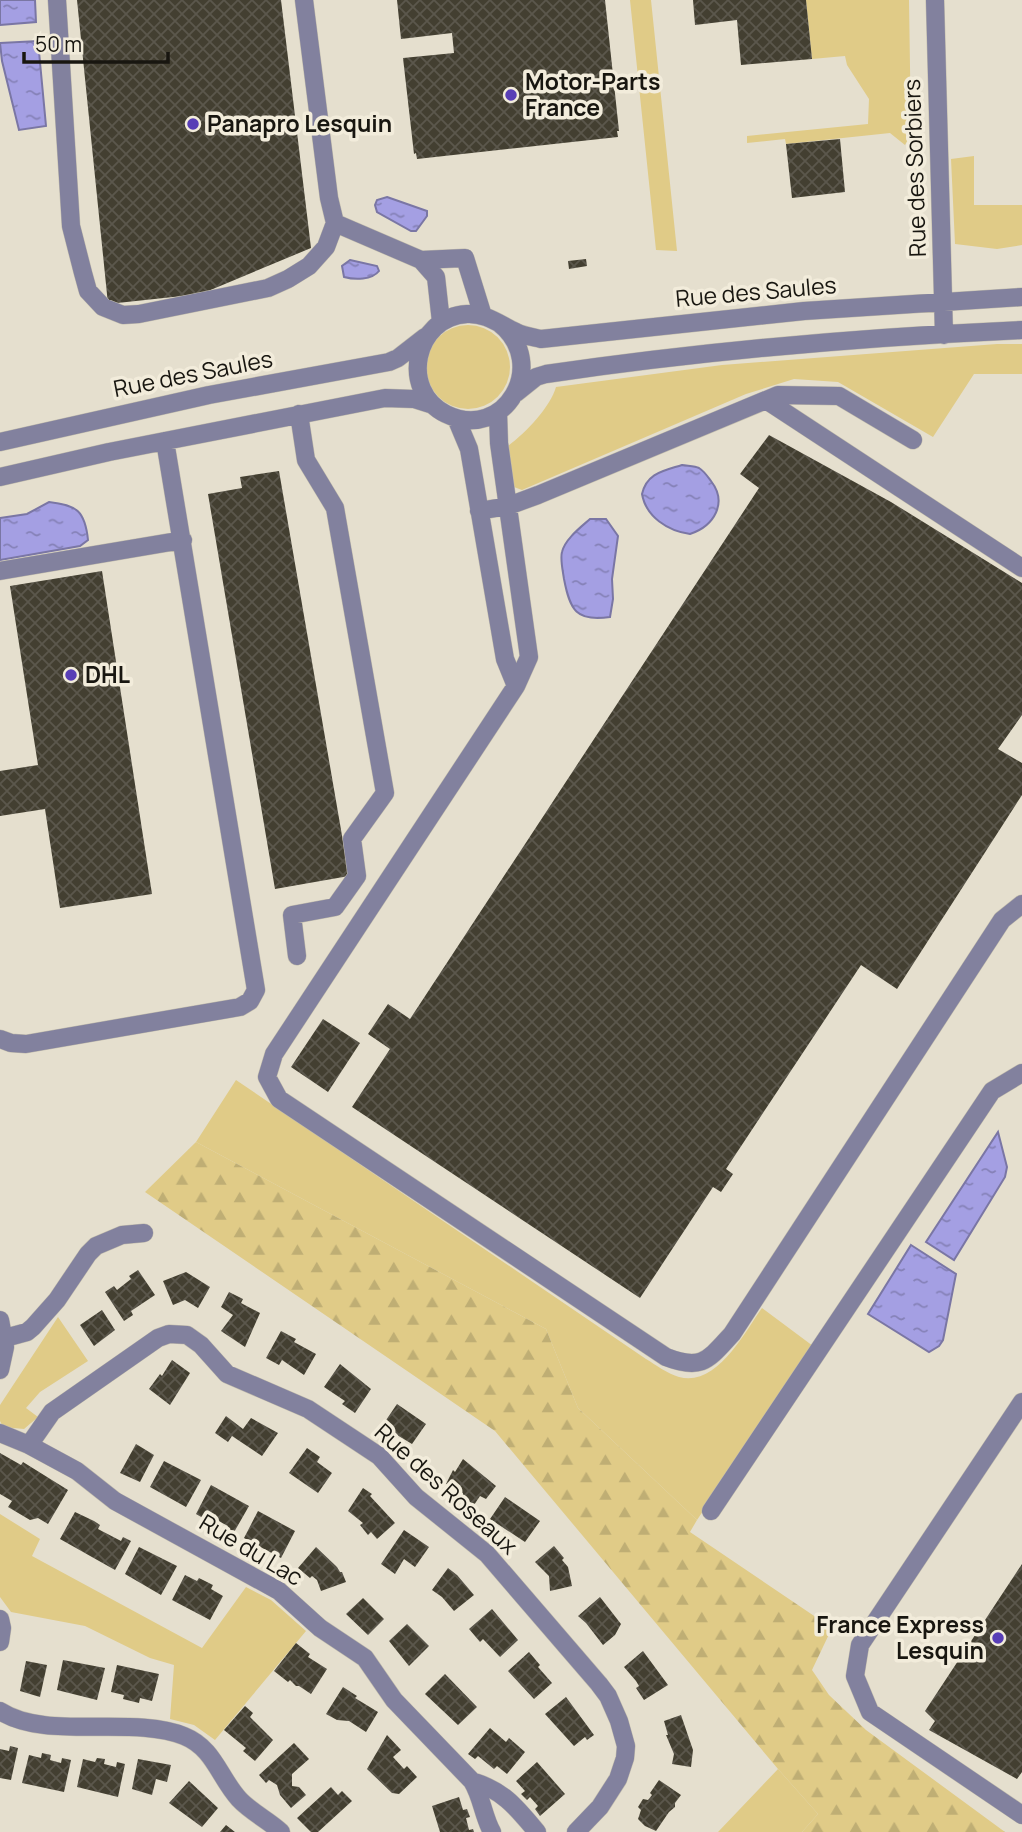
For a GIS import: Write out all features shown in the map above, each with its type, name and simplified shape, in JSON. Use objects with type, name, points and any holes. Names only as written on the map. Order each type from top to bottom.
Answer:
[{"type":"street","points":[[57,0],[71,226],[88,292],[113,312],[124,315],[268,288],[309,266],[326,247],[335,223],[329,198],[304,0]]},
{"type":"street","name":"Rue des Sorbiers","points":[[935,0],[944,335]]},
{"type":"street","points":[[335,223],[421,260],[436,277],[435,328],[420,349],[417,375],[423,392],[433,405]]},
{"type":"street","points":[[421,260],[465,258],[491,319],[512,335],[520,350],[522,376],[516,393]]},
{"type":"street","name":"Rue des Saules","points":[[0,442],[209,395],[389,362],[398,358],[435,328],[466,314],[491,319],[516,332],[541,339],[792,312],[1022,297]]},
{"type":"street","points":[[0,477],[165,441],[393,397],[414,398],[456,418],[482,418],[498,411],[536,377],[553,373],[824,342],[1022,330]]},
{"type":"street","points":[[480,511],[508,506],[778,395],[839,396],[914,440]]},
{"type":"street","points":[[766,400],[1022,568]]},
{"type":"street","points":[[498,411],[499,443],[529,657],[516,686],[274,1054],[267,1077],[279,1099],[666,1357],[684,1364],[707,1360],[732,1334],[1002,920],[1022,904]]},
{"type":"street","points":[[297,956],[292,915],[335,907],[357,876],[352,839],[385,793],[335,509],[306,460],[299,414]]},
{"type":"street","points":[[456,418],[469,449],[505,659],[516,686]]},
{"type":"street","points":[[0,1039],[26,1044],[240,1007],[250,1001],[256,990],[165,441]]},
{"type":"street","points":[[0,571],[183,540]]},
{"type":"street","points":[[711,1511],[992,1091],[1022,1074],[1022,1086]]},
{"type":"street","points":[[5,1338],[27,1332],[57,1300],[81,1263],[96,1246],[122,1235],[144,1233]]},
{"type":"street","points":[[0,1320],[5,1338],[0,1370]]},
{"type":"street","name":"Rue des Roseaux","points":[[29,1444],[52,1412],[158,1338],[178,1333],[195,1340],[218,1365],[236,1379],[308,1409],[369,1449],[386,1463],[416,1497],[487,1554],[608,1696],[623,1734],[625,1758],[618,1779],[589,1820],[576,1832]]},
{"type":"street","points":[[1022,1402],[860,1645],[855,1675],[870,1713],[1022,1815]]},
{"type":"street","name":"Rue du Lac","points":[[0,1433],[29,1444],[77,1471],[115,1500],[279,1591],[320,1628],[365,1658],[394,1700],[472,1781],[478,1790],[486,1822],[492,1832]]},
{"type":"street","points":[[0,1619],[0,1642]]},
{"type":"street","points":[[0,1711],[34,1724],[158,1730],[182,1735],[207,1752],[241,1800],[281,1832]]},
{"type":"street","name":"Rue du Lac","points":[[472,1781],[492,1788],[506,1797],[537,1832]]},
{"type":"green space","points":[[630,0],[651,0],[677,251],[656,250]]},
{"type":"green space","points":[[806,0],[909,0],[911,134],[905,145],[890,133],[786,144],[785,139],[747,143],[747,136],[868,124],[869,99],[847,65],[845,56],[812,59]]},
{"type":"green space","points":[[974,156],[974,205],[1022,205],[1022,245],[997,249],[955,244],[951,159]]},
{"type":"green space","points":[[468,325],[484,328],[498,337],[507,351],[510,367],[507,383],[498,397],[484,406],[468,409],[452,406],[438,397],[429,383],[426,367],[429,351],[438,337],[452,328]]},
{"type":"green space","points":[[1022,344],[1022,374],[974,374],[933,437],[838,382],[794,379],[746,394],[522,490],[514,487],[505,448],[535,421],[548,404],[556,387],[722,365]]},
{"type":"green space","points":[[236,1080],[671,1374],[693,1378],[717,1366],[728,1356],[762,1308],[813,1346],[697,1520],[578,1408],[546,1329],[196,1142]]},
{"type":"green space","points":[[196,1142],[546,1329],[578,1408],[697,1520],[690,1532],[832,1628],[812,1670],[829,1695],[866,1730],[1005,1832],[802,1832],[818,1814],[495,1431],[145,1192]]},
{"type":"green space","points":[[58,1317],[88,1361],[40,1392],[26,1408],[38,1417],[24,1429],[3,1427],[0,1421],[0,1405]]},
{"type":"green space","points":[[0,1514],[40,1539],[32,1556],[202,1648],[246,1587],[271,1600],[306,1631],[215,1740],[194,1725],[170,1719],[174,1665],[150,1658],[85,1626],[11,1612],[0,1597]]},
{"type":"green space","points":[[778,1769],[818,1814],[802,1832],[718,1832]]},
{"type":"water","points":[[0,0],[35,0],[36,22],[0,25]]},
{"type":"water","points":[[38,41],[46,126],[19,130],[0,43]]},
{"type":"water","points":[[387,197],[427,211],[427,216],[416,231],[411,231],[377,212],[377,200]]},
{"type":"water","points":[[350,260],[377,266],[379,271],[363,278],[344,277],[342,266]]},
{"type":"water","points":[[682,465],[697,467],[703,471],[716,489],[718,497],[716,513],[712,520],[690,534],[659,522],[648,510],[642,494],[652,477]]},
{"type":"water","points":[[49,502],[66,505],[78,511],[85,522],[88,540],[80,546],[0,560],[0,518],[27,514]]},
{"type":"water","points":[[590,519],[606,519],[618,536],[610,617],[589,618],[576,611],[569,599],[564,579],[561,558],[566,542]]},
{"type":"water","points":[[998,1132],[1007,1167],[1005,1177],[954,1260],[926,1242]]},
{"type":"water","points":[[911,1245],[956,1274],[943,1340],[929,1352],[868,1314]]},
{"type":"building","name":"Panapro Lesquin","points":[[77,0],[281,0],[311,248],[201,294],[108,304]]},
{"type":"building","name":"Motor-Parts France","points":[[397,0],[605,0],[618,137],[417,159],[416,153],[414,154],[403,58],[454,53],[452,33],[401,39]]},
{"type":"building","points":[[693,0],[806,0],[812,59],[741,65],[737,20],[695,25]]},
{"type":"building","points":[[840,139],[845,192],[792,198],[786,144]]},
{"type":"building","points":[[586,259],[587,266],[569,269],[568,261]]},
{"type":"building","points":[[769,435],[891,502],[1022,583],[1022,715],[998,749],[1022,763],[1022,795],[897,989],[861,965],[726,1169],[733,1174],[721,1192],[713,1187],[640,1298],[352,1107],[390,1049],[368,1034],[388,1004],[410,1019],[759,488],[740,474]]},
{"type":"building","points":[[279,471],[349,876],[275,889],[208,494],[242,488],[240,477]]},
{"type":"building","name":"DHL","points":[[102,571],[152,894],[60,908],[45,809],[0,816],[0,771],[38,765],[10,586]]},
{"type":"building","points":[[323,1019],[360,1043],[328,1092],[291,1067]]},
{"type":"building","points":[[138,1270],[155,1295],[131,1311],[133,1315],[124,1321],[105,1292],[114,1286],[117,1290]]},
{"type":"building","points":[[186,1272],[210,1287],[198,1308],[185,1300],[173,1305],[163,1281]]},
{"type":"building","points":[[229,1292],[243,1299],[241,1303],[260,1313],[245,1347],[221,1331],[233,1315],[221,1307]]},
{"type":"building","points":[[102,1310],[115,1330],[94,1346],[80,1325]]},
{"type":"building","points":[[281,1331],[316,1354],[304,1375],[282,1360],[279,1365],[266,1358]]},
{"type":"building","points":[[172,1360],[190,1373],[170,1405],[149,1389],[160,1374],[162,1376]]},
{"type":"building","points":[[340,1364],[371,1389],[355,1413],[342,1404],[345,1401],[324,1387]]},
{"type":"building","points":[[397,1404],[426,1424],[412,1444],[382,1426]]},
{"type":"building","points":[[226,1416],[243,1429],[251,1418],[278,1433],[262,1456],[232,1436],[228,1442],[215,1433]]},
{"type":"building","points":[[136,1444],[154,1455],[140,1482],[120,1473]]},
{"type":"building","points":[[307,1448],[320,1457],[317,1462],[332,1473],[318,1493],[289,1473]]},
{"type":"building","points":[[0,1453],[21,1465],[23,1462],[68,1490],[48,1524],[38,1518],[30,1520],[8,1507],[12,1501],[0,1494]]},
{"type":"building","points":[[463,1459],[496,1486],[486,1499],[480,1496],[474,1505],[463,1497],[463,1493],[446,1484]]},
{"type":"building","points":[[164,1461],[201,1480],[186,1507],[150,1487]]},
{"type":"building","points":[[211,1485],[249,1506],[233,1534],[226,1530],[228,1526],[205,1514],[203,1518],[196,1514]]},
{"type":"building","points":[[363,1488],[372,1494],[370,1496],[395,1523],[377,1539],[371,1532],[368,1535],[360,1525],[363,1523],[348,1511]]},
{"type":"building","points":[[505,1497],[540,1521],[525,1542],[490,1519]]},
{"type":"building","points":[[258,1511],[295,1531],[281,1558],[244,1538]]},
{"type":"building","points":[[75,1512],[94,1521],[100,1525],[98,1529],[121,1541],[123,1537],[131,1541],[115,1570],[60,1539]]},
{"type":"building","points":[[404,1530],[429,1547],[415,1567],[404,1559],[395,1574],[381,1564]]},
{"type":"building","points":[[554,1546],[564,1558],[562,1560],[568,1567],[572,1586],[550,1591],[549,1576],[535,1562]]},
{"type":"building","points":[[139,1547],[177,1566],[161,1595],[125,1574]]},
{"type":"building","points":[[316,1547],[342,1572],[346,1582],[321,1591],[317,1580],[298,1568]]},
{"type":"building","name":"France Express Lesquin","points":[[1022,1564],[1022,1772],[1017,1779],[929,1730],[935,1721],[925,1711]]},
{"type":"building","points":[[448,1568],[474,1595],[454,1611],[432,1590]]},
{"type":"building","points":[[185,1575],[213,1585],[211,1589],[223,1596],[210,1620],[172,1600]]},
{"type":"building","points":[[600,1597],[621,1624],[615,1635],[603,1645],[578,1616]]},
{"type":"building","points":[[363,1598],[384,1619],[368,1635],[346,1614]]},
{"type":"building","points":[[492,1609],[518,1640],[500,1657],[483,1639],[480,1642],[469,1629]]},
{"type":"building","points":[[407,1624],[429,1646],[409,1666],[389,1641]]},
{"type":"building","points":[[296,1643],[310,1654],[308,1657],[327,1669],[311,1694],[274,1671]]},
{"type":"building","points":[[643,1651],[668,1685],[644,1700],[636,1688],[639,1686],[636,1681],[624,1667]]},
{"type":"building","points":[[529,1652],[552,1683],[534,1699],[508,1671]]},
{"type":"building","points":[[63,1660],[105,1668],[97,1700],[57,1690]]},
{"type":"building","points":[[26,1661],[47,1665],[40,1697],[20,1691]]},
{"type":"building","points":[[117,1665],[159,1674],[152,1701],[140,1698],[139,1703],[123,1699],[124,1695],[111,1692]]},
{"type":"building","points":[[445,1674],[477,1707],[458,1725],[425,1694]]},
{"type":"building","points":[[343,1687],[378,1712],[366,1732],[349,1721],[337,1720],[326,1714]]},
{"type":"building","points":[[566,1697],[594,1735],[587,1740],[585,1737],[574,1746],[545,1714]]},
{"type":"building","points":[[245,1706],[253,1713],[250,1717],[273,1740],[255,1761],[243,1751],[246,1748],[224,1730]]},
{"type":"building","points":[[681,1715],[693,1750],[691,1767],[672,1764],[674,1754],[666,1735],[664,1721]]},
{"type":"building","points":[[490,1728],[506,1742],[509,1738],[525,1752],[507,1774],[497,1766],[494,1769],[478,1756],[475,1759],[468,1754]]},
{"type":"building","points":[[387,1735],[401,1750],[393,1757],[404,1769],[407,1766],[417,1777],[399,1794],[392,1793],[367,1769]]},
{"type":"building","points":[[294,1743],[309,1759],[292,1774],[292,1786],[299,1787],[306,1795],[291,1808],[280,1795],[277,1785],[269,1780],[266,1783],[259,1775]]},
{"type":"building","points":[[10,1746],[18,1748],[11,1780],[0,1778],[0,1749],[9,1751]]},
{"type":"building","points":[[42,1753],[51,1755],[50,1760],[61,1763],[62,1758],[71,1760],[64,1792],[22,1783],[29,1755],[41,1758]]},
{"type":"building","points":[[97,1758],[105,1759],[104,1764],[116,1767],[117,1762],[125,1764],[118,1797],[77,1787],[83,1759],[95,1762]]},
{"type":"building","points":[[138,1759],[171,1765],[167,1782],[156,1779],[152,1795],[132,1789]]},
{"type":"building","points":[[537,1762],[565,1794],[540,1816],[535,1809],[538,1806],[530,1797],[527,1800],[521,1794],[525,1791],[516,1781]]},
{"type":"building","points":[[659,1780],[681,1795],[656,1831],[638,1819],[641,1810],[638,1807],[643,1799],[648,1800],[652,1795],[650,1793]]},
{"type":"building","points":[[189,1781],[218,1808],[202,1827],[169,1803]]},
{"type":"building","points":[[331,1787],[338,1795],[342,1791],[352,1801],[318,1832],[311,1832],[297,1818]]},
{"type":"building","points":[[459,1797],[463,1810],[467,1809],[470,1817],[466,1818],[469,1830],[473,1829],[474,1832],[440,1832],[432,1806]]},
{"type":"building","points":[[226,1825],[235,1832],[220,1832]]},
{"type":"place","name":"Motor-Parts France","points":[[511,95]]},
{"type":"place","name":"Panapro Lesquin","points":[[193,124]]},
{"type":"place","name":"DHL","points":[[71,675]]},
{"type":"place","name":"France Express Lesquin","points":[[998,1638]]}]
